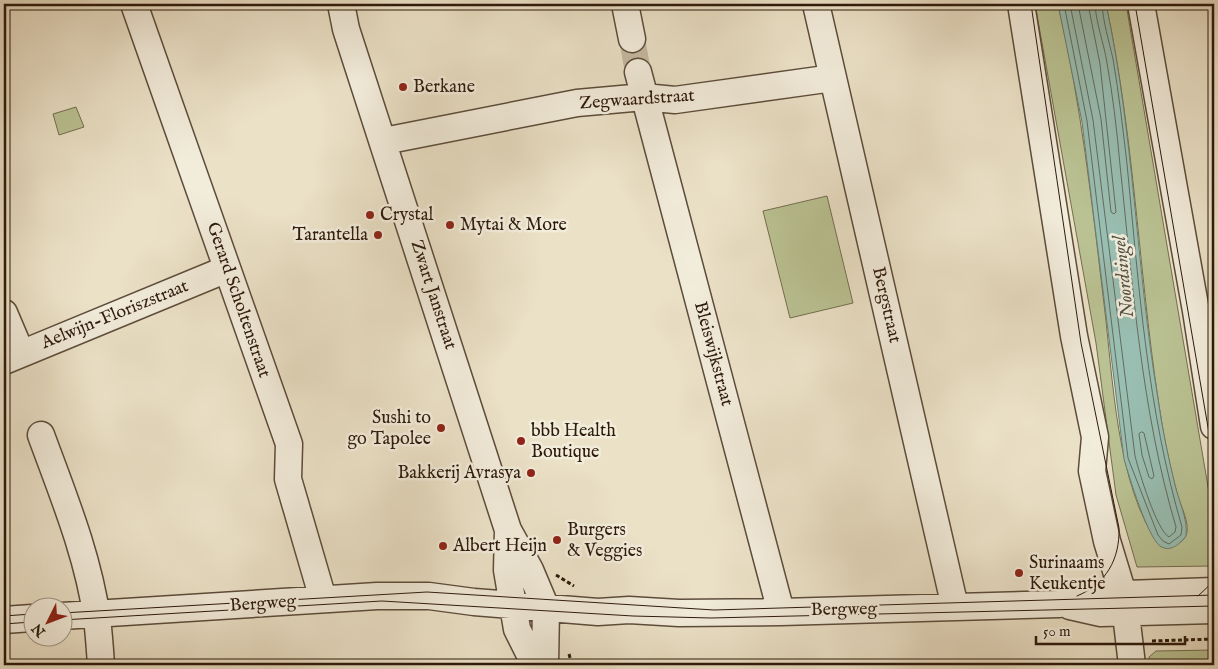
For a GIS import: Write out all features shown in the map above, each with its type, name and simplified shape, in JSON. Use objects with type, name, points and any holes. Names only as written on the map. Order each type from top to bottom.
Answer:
[{"type":"street","name":"Gerard Scholtenstraat","points":[[134,4],[288,444],[288,479],[323,599]]},
{"type":"street","name":"Zwart Janstraat","points":[[341,4],[346,29],[384,141],[508,530],[544,601]]},
{"type":"street","points":[[626,4],[632,39]]},
{"type":"street","name":"Bergstraat","points":[[816,4],[955,607]]},
{"type":"street","points":[[1021,4],[1074,336],[1095,437],[1092,471],[1107,541],[1125,603],[1131,654]]},
{"type":"street","points":[[1141,4],[1205,310],[1214,426]]},
{"type":"street","name":"Bleiswijkstraat","points":[[638,72],[781,612]]},
{"type":"street","name":"Zegwaardstraat","points":[[384,141],[577,103],[644,97],[675,100],[833,78]]},
{"type":"street","name":"Aelwijn-Floriszstraat","points":[[12,357],[227,269]]},
{"type":"street","points":[[4,313],[12,357]]},
{"type":"street","points":[[41,435],[76,530],[96,614],[101,665]]},
{"type":"street","name":"Zwart Janstraat","points":[[508,530],[507,558],[517,629],[535,665]]},
{"type":"street","name":"Bergweg","points":[[1125,603],[1214,591]]},
{"type":"street","name":"Bergweg","points":[[72,615],[186,610],[323,599],[429,596],[512,598],[544,601],[598,612],[629,610],[679,613],[781,612],[1059,604],[1096,595],[1125,603],[1214,610]]},
{"type":"street","points":[[544,601],[545,665]]},
{"type":"street","points":[[4,620],[22,619]]},
{"type":"path","points":[[1131,654],[1214,639]]},
{"type":"green space","points":[[1035,4],[1058,4],[1073,78],[1085,153],[1100,266],[1114,397],[1125,462],[1145,522],[1160,546],[1181,542],[1186,535],[1187,528],[1163,430],[1148,324],[1124,110],[1106,4],[1126,4],[1214,522],[1214,566],[1137,567],[1116,495],[1096,343]]},
{"type":"green space","points":[[76,107],[84,127],[59,135],[53,114]]},
{"type":"green space","points":[[827,196],[853,303],[790,318],[763,211]]},
{"type":"green space","points":[[1214,650],[1214,665],[1149,665],[1149,657],[1156,651]]},
{"type":"water","name":"Noordsingel","points":[[1058,4],[1106,4],[1123,102],[1151,350],[1160,410],[1172,474],[1186,523],[1186,536],[1178,545],[1167,549],[1160,546],[1150,531],[1139,505],[1124,459],[1082,122]]},
{"type":"tunnel","points":[[632,39],[638,72]]},
{"type":"tram line","points":[[1031,4],[1081,343],[1119,528],[1117,550],[1109,569],[1096,585],[1077,596]]},
{"type":"tram line","points":[[1135,4],[1214,462]]},
{"type":"tram line","points":[[1198,596],[1214,581]]},
{"type":"tram line","points":[[72,612],[427,592],[714,610],[1214,595]]},
{"type":"tram line","points":[[72,619],[382,601],[633,616],[711,618],[1214,606]]},
{"type":"tram line","points":[[4,616],[22,615]]},
{"type":"tram line","points":[[4,624],[22,623]]},
{"type":"place","name":"Berkane","points":[[403,87]]},
{"type":"place","name":"Crystal","points":[[370,215]]},
{"type":"place","name":"Mytai & More","points":[[450,225]]},
{"type":"place","name":"Tarantella","points":[[378,235]]},
{"type":"place","name":"Sushi to go Tapolee","points":[[441,428]]},
{"type":"place","name":"bbb Health Boutique","points":[[521,441]]},
{"type":"place","name":"Bakkerij Avrasya","points":[[531,473]]},
{"type":"place","name":"Burgers & Veggies","points":[[557,540]]},
{"type":"place","name":"Albert Heijn","points":[[443,546]]},
{"type":"place","name":"Surinaams Keukentje","points":[[1019,573]]}]
